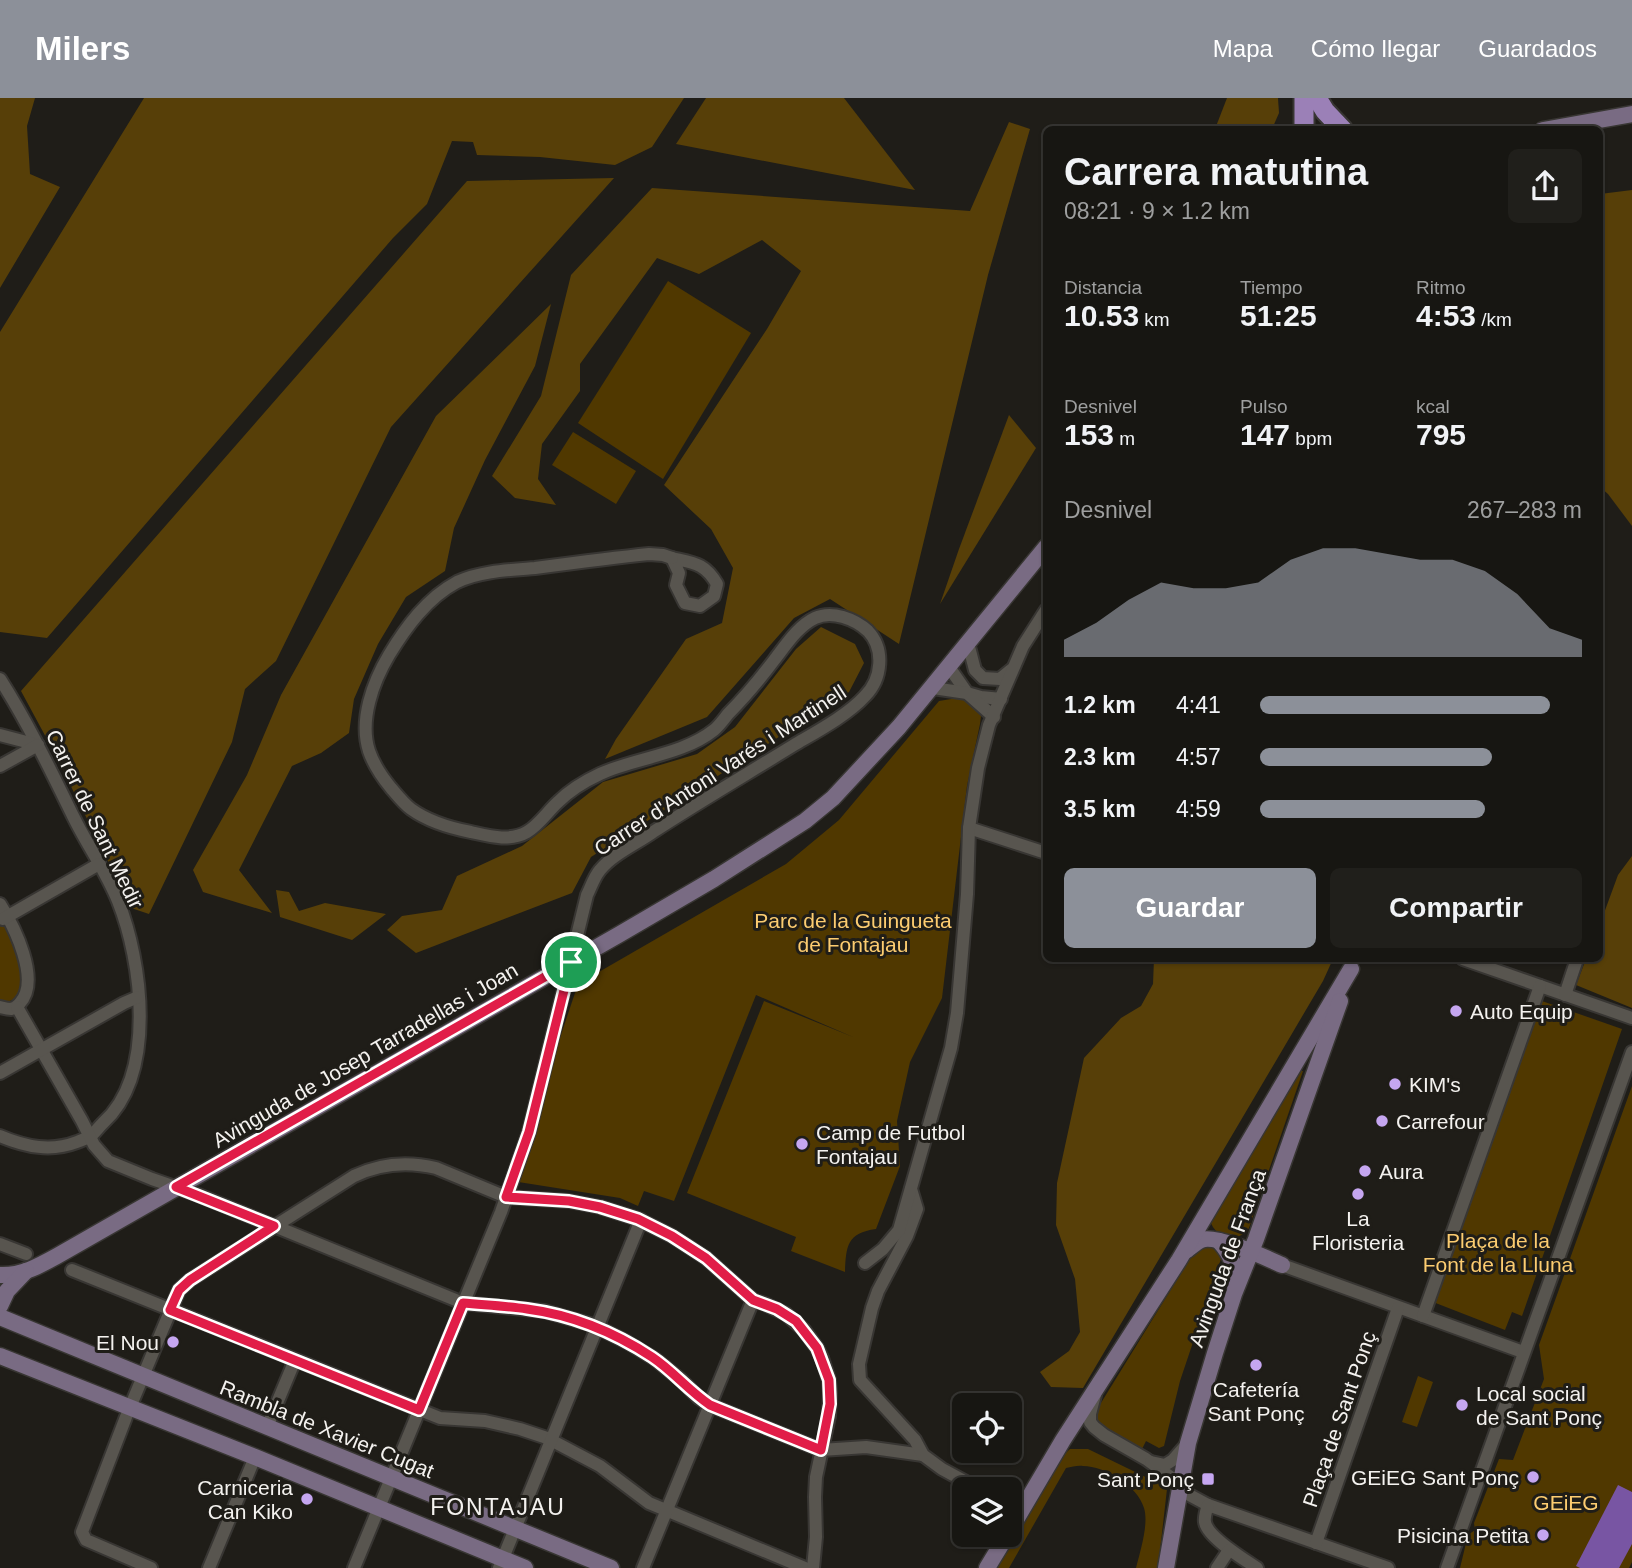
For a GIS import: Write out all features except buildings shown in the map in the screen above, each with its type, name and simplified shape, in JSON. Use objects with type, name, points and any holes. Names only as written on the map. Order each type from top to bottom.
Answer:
[{"type":"main road","points":[[1304,98],[1304,126]]},
{"type":"main road","points":[[1317,98],[1339,126]]},
{"type":"main road","points":[[1565,126],[1632,114]]},
{"type":"main road","points":[[1603,129],[1632,124]]},
{"type":"main road","name":"Avinguda de Josep Tarradellas i Joan","points":[[0,1275],[26,1271],[47,1261],[715,879],[805,821],[839,792],[899,727],[1043,551]]},
{"type":"main road","name":"Avinguda de França","points":[[1166,1568],[1188,1443],[1234,1294],[1353,964]]},
{"type":"main road","name":"Avinguda de França","points":[[1022,1499],[1179,1260],[1353,964]]},
{"type":"main road","points":[[1179,1260],[1191,1247],[1202,1240],[1210,1239],[1251,1251],[1282,1265]]},
{"type":"main road","points":[[1219,1241],[1231,1256],[1235,1270],[1234,1294]]},
{"type":"main road","points":[[1234,1294],[1248,1274],[1257,1269],[1282,1265]]},
{"type":"main road","name":"Avinguda de Josep Tarradellas i Joan","points":[[0,1306],[7,1291],[26,1271]]},
{"type":"main road","name":"Rambla de Xavier Cugat","points":[[0,1317],[611,1568]]},
{"type":"main road","points":[[0,1356],[379,1508],[501,1563],[525,1568]]},
{"type":"main road","name":"Avinguda de França","points":[[986,1568],[999,1547]]},
{"type":"street","name":"Carrer d'Antoni Varés i Martinell","points":[[354,1568],[512,1181],[529,1132],[587,895],[601,868],[692,807],[813,734],[858,703],[872,688],[879,671],[879,653],[871,634],[857,623],[840,617],[823,616],[810,621],[798,631],[754,687],[713,731],[655,757],[601,773],[575,787],[529,831],[511,838],[487,836],[455,828],[431,820],[409,808],[375,766],[368,748],[366,723],[374,684],[415,617],[439,594],[458,581],[489,573],[649,554],[672,558]]},
{"type":"street","points":[[865,1263],[883,1249],[899,1230],[951,1048],[957,1013],[967,894],[969,828],[978,768],[989,725],[1023,646],[1043,615]]},
{"type":"street","points":[[968,643],[975,670],[1001,699]]},
{"type":"street","points":[[949,667],[983,678],[1000,680],[1014,668]]},
{"type":"street","points":[[949,667],[967,693],[993,717]]},
{"type":"street","name":"Carrer de Sant Medir","points":[[0,680],[38,745],[117,900],[139,981],[137,1048],[130,1082],[114,1111],[90,1136]]},
{"type":"street","points":[[933,688],[1001,699]]},
{"type":"street","points":[[0,736],[38,745]]},
{"type":"street","points":[[0,766],[38,745]]},
{"type":"street","points":[[969,828],[1043,852]]},
{"type":"street","points":[[5,917],[99,864]]},
{"type":"street","points":[[0,904],[23,955],[28,984],[27,992],[17,1007],[0,1007]]},
{"type":"street","points":[[1472,962],[1632,1018]]},
{"type":"street","points":[[1564,995],[1576,962]]},
{"type":"street","points":[[1423,1316],[1540,986]]},
{"type":"street","points":[[0,1073],[138,997]]},
{"type":"street","points":[[17,1007],[94,1145],[108,1161],[463,1303],[544,1311],[598,1327],[655,1359],[710,1405],[821,1450],[866,1447],[923,1455]]},
{"type":"street","points":[[1447,1568],[1632,1052]]},
{"type":"street","points":[[0,1136],[34,1147],[55,1147],[90,1136]]},
{"type":"street","points":[[151,1568],[86,1540],[82,1532],[179,1290],[190,1280],[354,1176],[387,1165],[411,1164],[436,1168],[506,1197],[569,1201],[600,1207],[641,1220],[706,1258],[753,1300],[777,1309],[796,1321],[822,1358],[829,1380],[830,1404],[816,1477],[814,1568]]},
{"type":"street","points":[[492,1192],[503,1189],[512,1181]]},
{"type":"street","points":[[911,1187],[917,1209],[872,1308],[859,1364],[860,1380],[915,1440],[923,1455],[957,1477]]},
{"type":"street","points":[[501,1563],[641,1220]]},
{"type":"street","points":[[0,1244],[26,1254]]},
{"type":"street","points":[[1282,1265],[1523,1352]]},
{"type":"street","points":[[72,1270],[440,1418],[485,1421],[552,1440],[600,1466],[643,1500],[805,1568]]},
{"type":"street","points":[[643,1568],[753,1300]]},
{"type":"street","name":"Plaça de Sant Ponç","points":[[1316,1543],[1398,1307]]},
{"type":"street","points":[[267,1427],[295,1360]]},
{"type":"street","points":[[1097,1387],[1090,1422],[1104,1435],[1151,1462],[1172,1478],[1180,1490],[1208,1505],[1388,1568]]},
{"type":"street","points":[[1151,1462],[1166,1465],[1188,1443]]},
{"type":"street","points":[[209,1568],[255,1457]]},
{"type":"street","points":[[1208,1505],[1205,1526],[1229,1550],[1257,1568]]},
{"type":"street","points":[[1217,1568],[1229,1550]]},
{"type":"green space","points":[[668,281],[751,333],[663,479],[578,423]]},
{"type":"green space","points":[[573,432],[636,471],[616,504],[552,465]]},
{"type":"green space","name":"Parc de la Guingueta de Fontajau","points":[[963,697],[981,716],[967,786],[942,998],[910,1062],[897,1121],[900,1166],[876,1229],[859,1234],[850,1242],[845,1272],[791,1251],[796,1237],[687,1193],[764,1001],[853,1037],[756,995],[674,1201],[644,1191],[638,1206],[620,1198],[512,1181],[578,984],[786,864],[839,820],[939,701]]},
{"type":"green space","points":[[0,913],[22,971],[22,989],[16,998],[10,1001],[0,1001]]},
{"type":"green space","name":"Plaça de la Font de la Lluna","points":[[1542,1001],[1622,1029],[1522,1316],[1512,1312],[1505,1330],[1433,1302]]},
{"type":"green space","points":[[1300,1071],[1303,1071],[1249,1228],[1239,1236],[1221,1235],[1210,1220]]},
{"type":"green space","name":"GEiEG","points":[[1632,1086],[1632,1562],[1629,1568],[1460,1568],[1468,1535],[1475,1530],[1474,1523],[1499,1459],[1513,1460],[1544,1379],[1539,1345]]},
{"type":"green space","points":[[1205,1246],[1216,1248],[1223,1253],[1180,1381],[1164,1446],[1159,1448],[1146,1441],[1142,1449],[1105,1429],[1097,1420],[1096,1411],[1194,1252]]},
{"type":"green space","points":[[1418,1376],[1433,1382],[1417,1427],[1402,1422]]},
{"type":"green space","points":[[1070,1449],[1088,1449],[1166,1487],[1158,1568],[1136,1568],[1145,1522],[1141,1500],[1120,1479],[1092,1467],[1066,1468],[1022,1545],[1022,1522],[1059,1459]]},
{"type":"green space","points":[[1007,1547],[1021,1547],[1009,1568],[995,1568]]},
{"type":"shaded area","points":[[0,98],[35,98],[27,126],[30,174],[60,187],[0,288]]},
{"type":"shaded area","points":[[144,98],[684,98],[652,147],[615,165],[540,157],[477,155],[473,142],[452,141],[427,204],[393,238],[47,638],[0,632],[0,332]]},
{"type":"shaded area","points":[[706,98],[844,98],[915,190],[676,144]]},
{"type":"shaded area","points":[[1227,98],[1278,98],[1279,113],[1273,126],[1216,126]]},
{"type":"shaded area","points":[[1009,122],[1030,129],[988,275],[899,644],[830,599],[794,618],[707,717],[605,759],[686,639],[722,623],[733,568],[711,529],[664,485],[767,329],[801,271],[762,240],[699,274],[657,258],[580,364],[580,391],[542,444],[538,479],[556,505],[515,498],[492,476],[541,396],[571,275],[652,188],[970,211]]},
{"type":"shaded area","points":[[614,178],[391,427],[276,661],[245,689],[232,742],[149,914],[131,908],[21,691],[467,181]]},
{"type":"shaded area","points":[[1632,190],[1632,526],[1603,490],[1603,194]]},
{"type":"shaded area","points":[[551,304],[535,366],[485,460],[454,528],[445,571],[406,597],[378,644],[354,699],[349,733],[321,753],[292,766],[239,870],[272,913],[203,892],[193,870],[247,775],[281,695],[436,416]]},
{"type":"shaded area","points":[[1009,415],[1036,448],[940,604],[959,549]]},
{"type":"shaded area","points":[[821,627],[855,644],[864,663],[849,692],[591,857],[572,893],[416,953],[387,930],[402,916],[442,910],[457,876],[522,846],[603,782],[697,754],[735,727],[796,649]]},
{"type":"shaded area","points":[[1632,856],[1632,1008],[1576,985],[1585,962],[1603,962],[1603,916],[1618,875]]},
{"type":"shaded area","points":[[276,890],[289,892],[299,911],[325,903],[386,914],[352,940],[280,917]]},
{"type":"shaded area","points":[[1154,962],[1332,962],[1323,981],[1083,1388],[1051,1387],[1040,1372],[1069,1351],[1080,1332],[1075,1279],[1056,1225],[1057,1183],[1084,1058],[1121,1018],[1141,1006],[1153,984]]},
{"type":"shaded area","points":[[1618,1485],[1632,1492],[1632,1544],[1619,1568],[1580,1568],[1576,1566]]},
{"type":"place","name":"Auto Equip","points":[[1456,1011]]},
{"type":"place","name":"KIM's","points":[[1395,1084]]},
{"type":"place","name":"Carrefour","points":[[1382,1121]]},
{"type":"place","name":"Camp de Futbol Fontajau","points":[[802,1144]]},
{"type":"place","name":"Aura","points":[[1365,1171]]},
{"type":"place","name":"La Floristeria","points":[[1358,1194]]},
{"type":"place","name":"El Nou","points":[[173,1342]]},
{"type":"place","name":"Cafetería Sant Ponç","points":[[1256,1365]]},
{"type":"place","name":"Local social de Sant Ponç","points":[[1462,1405]]},
{"type":"place","name":"GEiEG Sant Ponç","points":[[1533,1477]]},
{"type":"place","name":"Sant Ponç","points":[[1208,1479]]},
{"type":"place","name":"Carniceria Can Kiko","points":[[307,1499]]},
{"type":"place","name":"Pisicina Petita","points":[[1543,1535]]},
{"type":"district","name":"FONTAJAU","points":[[498,1507]]},
{"type":"route","points":[[571,962],[529,1132],[506,1197],[569,1201],[638,1219],[672,1236],[706,1258],[753,1300],[777,1309],[796,1321],[817,1348],[829,1380],[829,1416],[821,1450],[710,1405],[655,1359],[603,1329],[544,1311],[463,1303],[419,1410],[170,1310],[179,1290],[190,1280],[274,1226],[176,1187],[571,962]]}]
